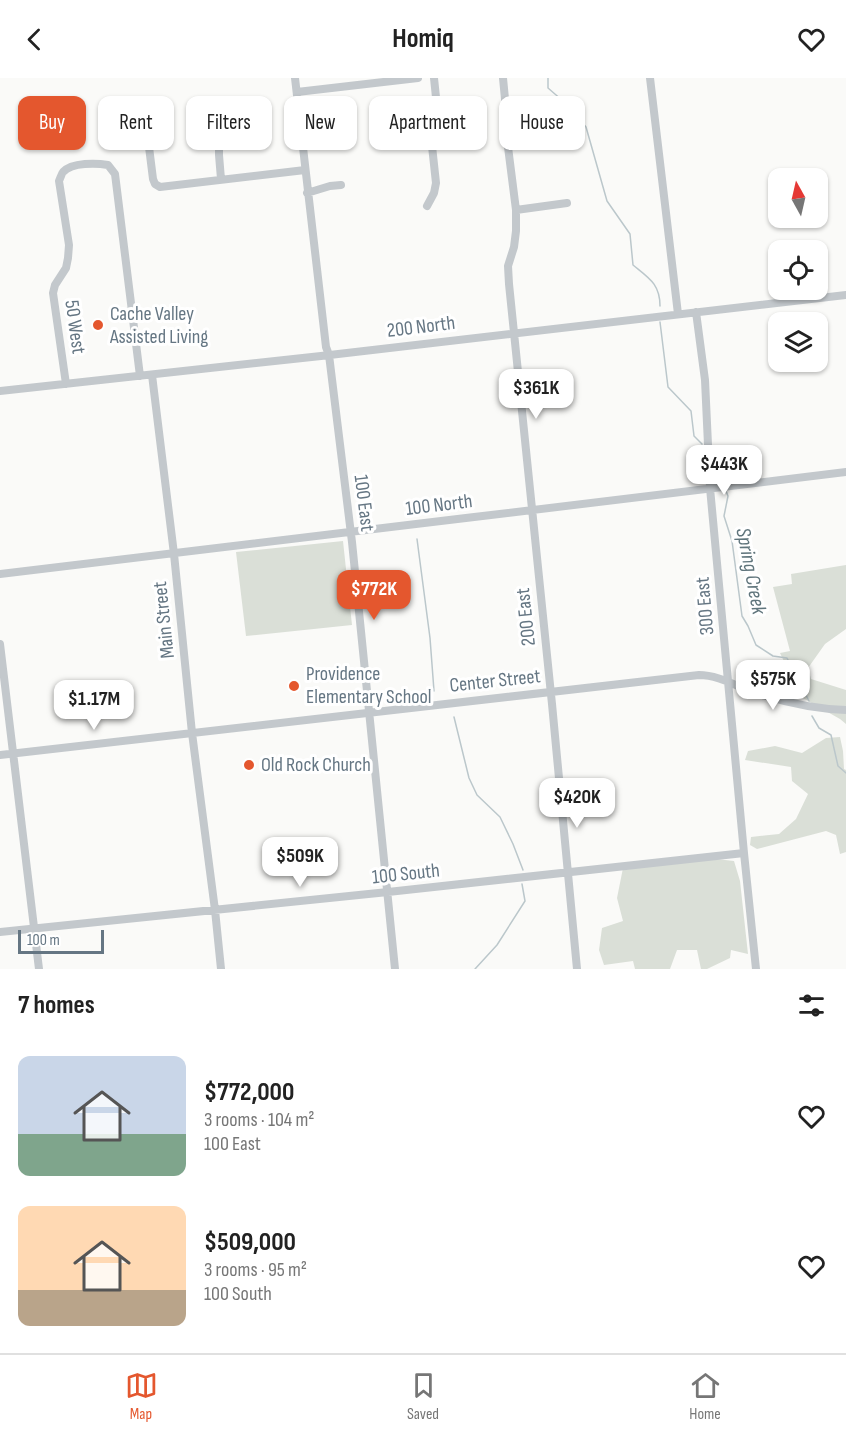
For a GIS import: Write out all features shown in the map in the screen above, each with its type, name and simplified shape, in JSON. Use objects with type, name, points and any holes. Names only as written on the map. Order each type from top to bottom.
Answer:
[{"type":"street","name":"100 East","points":[[295,78],[326,347],[329,355],[351,533],[395,969]]},
{"type":"street","points":[[297,92],[418,78]]},
{"type":"street","points":[[427,206],[436,183],[432,146],[437,107],[434,78]]},
{"type":"street","name":"200 East","points":[[503,78],[516,210],[516,231],[514,248],[508,266],[508,284],[551,692],[577,969]]},
{"type":"street","points":[[650,78],[678,314]]},
{"type":"street","points":[[149,150],[153,179],[160,187],[305,170]]},
{"type":"street","points":[[219,150],[221,179]]},
{"type":"street","name":"50 West","points":[[66,384],[53,293],[69,258],[60,181],[62,172],[72,166],[97,163],[108,165],[115,174],[140,376]]},
{"type":"street","points":[[308,193],[341,185]]},
{"type":"street","points":[[516,210],[567,203]]},
{"type":"street","name":"200 North","points":[[0,391],[846,295]]},
{"type":"street","name":"300 East","points":[[696,312],[705,380],[710,488],[756,969]]},
{"type":"street","name":"Main Street","points":[[152,375],[220,969]]},
{"type":"street","name":"100 North","points":[[0,574],[846,472]]},
{"type":"street","points":[[0,644],[39,969]]},
{"type":"street","points":[[709,675],[719,670],[727,662]]},
{"type":"street","name":"Center Street","points":[[0,755],[699,675],[709,675],[756,693],[801,705],[846,710]]},
{"type":"street","name":"100 South","points":[[0,932],[744,853]]},
{"type":"shaded area","points":[[343,541],[352,625],[246,636],[236,552]]},
{"type":"shaded area","points":[[846,565],[846,629],[825,644],[808,668],[811,679],[846,690],[846,724],[801,697],[780,653],[790,651],[773,587],[792,584],[791,574]]},
{"type":"shaded area","points":[[840,737],[846,770],[846,852],[840,854],[836,835],[826,831],[757,849],[750,845],[751,837],[779,834],[796,819],[808,794],[792,781],[791,767],[745,760],[748,751],[775,746],[802,753],[826,738]]},
{"type":"shaded area","points":[[707,858],[734,861],[740,881],[748,954],[731,950],[730,958],[707,969],[701,969],[697,950],[677,950],[670,969],[635,969],[633,961],[604,965],[599,950],[602,928],[623,921],[617,898],[623,868]]},
{"type":"waterway","name":"Spring Creek","points":[[548,78],[548,88],[586,127],[607,201],[630,234],[633,265],[656,287],[660,306]]},
{"type":"waterway","name":"Spring Creek","points":[[660,322],[668,387],[691,411],[694,436],[702,444]]},
{"type":"waterway","name":"Spring Creek","points":[[713,454],[723,481]]},
{"type":"waterway","name":"Spring Creek","points":[[726,491],[728,496],[724,516],[732,541],[742,616],[756,645],[773,656],[787,658],[809,701]]},
{"type":"waterway","points":[[417,539],[430,638],[434,691]]},
{"type":"waterway","name":"Spring Creek","points":[[812,716],[819,728],[831,735],[838,766],[846,773]]},
{"type":"waterway","points":[[454,717],[469,778],[477,795],[500,817],[523,870]]},
{"type":"waterway","points":[[475,969],[497,945],[525,901],[522,884]]},
{"type":"place","name":"Cache Valley Assisted Living","points":[[98,325]]},
{"type":"place","name":"Providence Elementary School","points":[[294,686]]},
{"type":"place","name":"Old Rock Church","points":[[249,765]]}]
